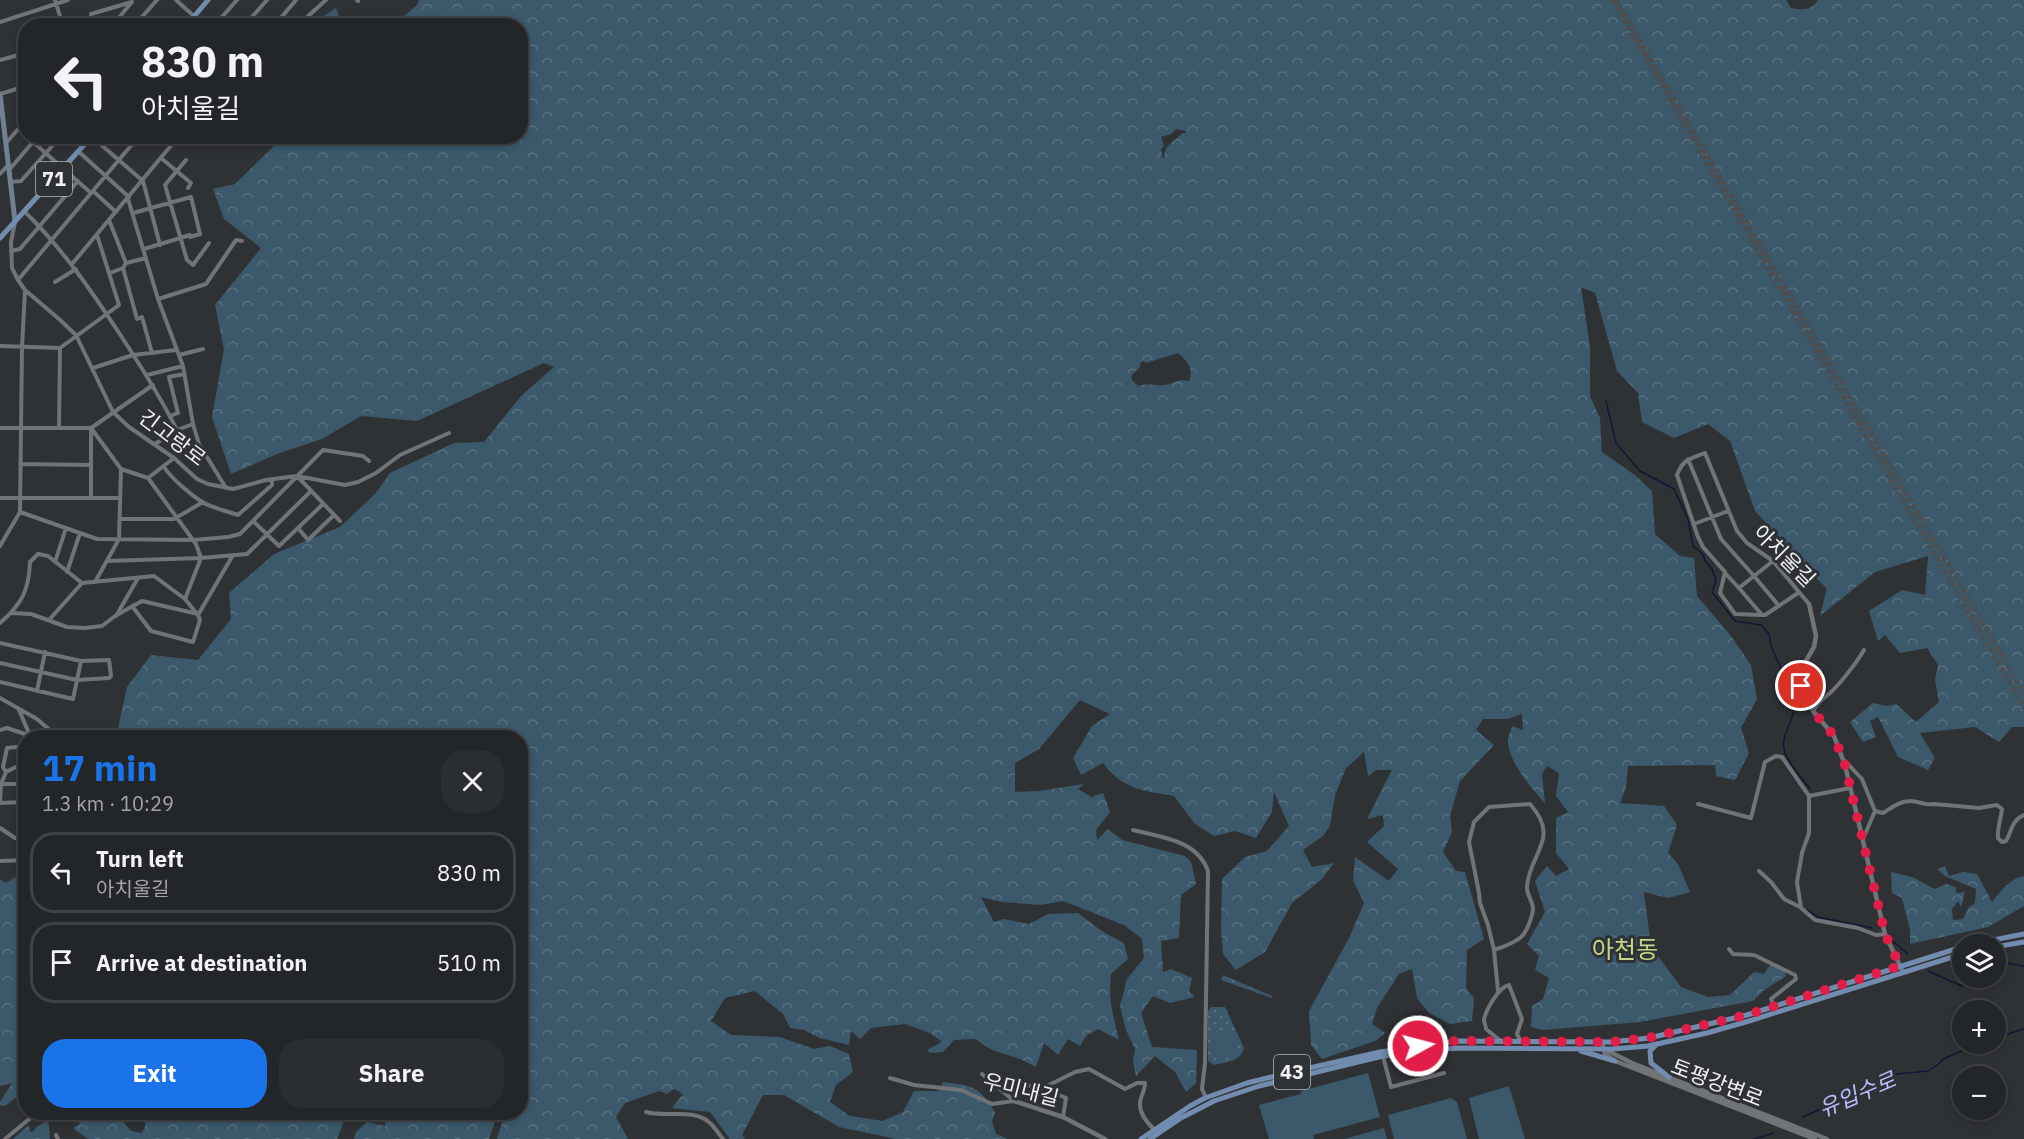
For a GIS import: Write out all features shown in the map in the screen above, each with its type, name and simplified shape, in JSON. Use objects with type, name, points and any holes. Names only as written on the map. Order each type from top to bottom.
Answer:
[{"type":"main road","points":[[194,16],[208,0]]},
{"type":"main road","name":"긴고랑로","points":[[0,94],[15,221]]},
{"type":"main road","name":"71","points":[[0,238],[86,144]]},
{"type":"main road","points":[[2006,938],[2024,934]]},
{"type":"main road","points":[[2006,945],[2024,942]]},
{"type":"main road","name":"43","points":[[1141,1139],[1207,1100],[1235,1090],[1380,1052],[1456,1041],[1602,1045],[1630,1048],[1657,1044],[1738,1024],[1952,950]]},
{"type":"main road","name":"43","points":[[1235,1090],[1383,1056],[1429,1050],[1574,1049],[1665,1035],[1747,1015],[1952,956]]},
{"type":"main road","points":[[1657,1044],[1650,1051],[1651,1063],[1669,1077]]},
{"type":"main road","points":[[1574,1049],[1615,1061]]},
{"type":"main road","name":"43","points":[[1150,1139],[1198,1105]]},
{"type":"street","points":[[0,22],[68,0]]},
{"type":"street","points":[[141,18],[157,0]]},
{"type":"street","points":[[176,0],[194,16]]},
{"type":"street","points":[[221,18],[237,0]]},
{"type":"street","points":[[251,18],[267,0]]},
{"type":"street","points":[[281,18],[296,0]]},
{"type":"street","points":[[92,18],[91,14],[133,1]]},
{"type":"street","points":[[119,18],[133,1]]},
{"type":"street","points":[[306,18],[325,1],[332,1]]},
{"type":"street","points":[[56,2],[61,18]]},
{"type":"street","points":[[0,60],[18,55]]},
{"type":"street","points":[[0,94],[18,88]]},
{"type":"street","points":[[6,144],[18,130]]},
{"type":"street","points":[[0,174],[31,144]]},
{"type":"street","points":[[35,144],[116,212]]},
{"type":"street","points":[[11,182],[21,181],[54,144]]},
{"type":"street","points":[[100,144],[143,181],[160,245]]},
{"type":"street","points":[[72,264],[172,144]]},
{"type":"street","points":[[18,280],[132,145]]},
{"type":"street","points":[[79,152],[128,198],[158,299],[183,366],[193,424],[199,444],[226,488]]},
{"type":"street","points":[[161,158],[191,183],[188,188]]},
{"type":"street","points":[[186,160],[165,184],[187,260],[193,265],[210,243]]},
{"type":"street","points":[[11,251],[20,249],[78,181]]},
{"type":"street","points":[[133,213],[191,197],[200,234],[144,249]]},
{"type":"street","points":[[24,211],[52,239],[76,269],[147,375],[177,430]]},
{"type":"street","points":[[109,220],[126,263]]},
{"type":"street","name":"긴고랑로","points":[[15,221],[11,242],[12,268],[25,290],[76,335],[113,412],[129,427],[174,458],[197,479],[208,484],[233,489],[272,479],[297,476],[345,485],[358,483],[400,455],[449,433]]},
{"type":"street","points":[[0,346],[60,348],[119,305],[97,234]]},
{"type":"street","points":[[158,299],[206,284],[236,240],[242,241]]},
{"type":"street","points":[[110,273],[123,268],[126,263],[146,258]]},
{"type":"street","points":[[123,268],[137,319],[142,317],[152,353]]},
{"type":"street","points":[[55,282],[76,269]]},
{"type":"street","points":[[0,546],[20,512],[20,428],[25,290]]},
{"type":"street","points":[[59,428],[60,348]]},
{"type":"street","points":[[93,368],[133,355],[176,350]]},
{"type":"street","points":[[179,355],[203,350]]},
{"type":"street","points":[[147,375],[183,366]]},
{"type":"street","points":[[170,416],[178,413],[169,377],[184,374]]},
{"type":"street","name":"긴고랑로","points":[[113,412],[153,385]]},
{"type":"street","points":[[0,428],[91,428],[113,412]]},
{"type":"street","points":[[155,444],[177,430],[193,424]]},
{"type":"street","points":[[91,428],[91,498]]},
{"type":"street","points":[[91,428],[121,469],[148,478],[193,540],[201,558],[185,599]]},
{"type":"street","points":[[20,512],[98,539],[193,540],[228,537],[240,534],[323,450],[363,456],[369,461]]},
{"type":"street","name":"아치울길","points":[[1688,459],[1705,453],[1737,531],[1747,543],[1773,561],[1798,593],[1809,603],[1816,636],[1814,647],[1803,666],[1801,686],[1813,711],[1834,736],[1843,760],[1885,934],[1902,969]]},
{"type":"street","points":[[148,478],[174,458]]},
{"type":"street","points":[[1762,615],[1703,547],[1677,475],[1682,464],[1688,459],[1721,539],[1779,606]]},
{"type":"street","points":[[20,464],[91,465]]},
{"type":"street","points":[[164,467],[173,480],[183,485],[203,502],[238,515],[272,485],[272,479]]},
{"type":"street","points":[[94,582],[119,539],[121,469]]},
{"type":"street","points":[[297,476],[340,521]]},
{"type":"street","points":[[107,561],[247,554],[311,491]]},
{"type":"street","points":[[0,498],[120,498]]},
{"type":"street","points":[[120,519],[174,519],[203,502]]},
{"type":"street","points":[[253,521],[279,546],[323,504]]},
{"type":"street","points":[[1694,524],[1728,511]]},
{"type":"street","points":[[298,528],[308,540],[334,515]]},
{"type":"street","points":[[55,562],[66,528]]},
{"type":"street","points":[[67,572],[80,533]]},
{"type":"street","points":[[0,623],[24,596],[29,581],[30,562],[38,554],[48,556],[82,583],[154,576],[185,599],[198,615],[200,620],[193,642],[150,631],[132,606]]},
{"type":"street","points":[[198,615],[233,555]]},
{"type":"street","points":[[1739,588],[1773,561]]},
{"type":"street","points":[[1725,572],[1720,593],[1735,614],[1765,615],[1798,593]]},
{"type":"street","points":[[115,616],[138,577]]},
{"type":"street","points":[[50,620],[82,583]]},
{"type":"street","points":[[11,613],[31,614],[67,627],[85,628],[102,626],[142,601],[198,615]]},
{"type":"street","points":[[0,643],[81,661],[109,660],[111,676],[77,680],[0,663]]},
{"type":"street","points":[[1813,711],[1820,699],[1836,687],[1864,650]]},
{"type":"street","points":[[37,691],[45,652]]},
{"type":"street","points":[[0,682],[73,699],[81,661]]},
{"type":"street","points":[[0,698],[49,730]]},
{"type":"street","points":[[19,709],[28,730]]},
{"type":"street","points":[[0,730],[7,728],[18,732]]},
{"type":"street","points":[[6,772],[3,767],[7,748],[18,747]]},
{"type":"street","points":[[1698,804],[1751,818],[1763,765],[1769,758],[1782,757],[1809,796],[1809,833],[1800,861],[1797,882],[1801,908]]},
{"type":"street","points":[[1843,760],[1862,778],[1875,811],[1863,839]]},
{"type":"street","points":[[18,767],[6,772],[1,784],[0,802],[18,802]]},
{"type":"street","points":[[1,784],[18,784]]},
{"type":"street","points":[[1809,796],[1850,788]]},
{"type":"street","points":[[1875,811],[1883,813],[1896,805],[1909,801],[1928,806],[1934,804],[1979,808],[1997,805],[2002,809],[1998,831],[1998,838],[2002,842],[2006,841],[2012,825],[2024,815]]},
{"type":"street","points":[[1494,950],[1523,935],[1533,909],[1527,888],[1532,868],[1542,848],[1543,830],[1541,817],[1530,804],[1490,807],[1474,822],[1469,842],[1480,903],[1494,950],[1498,991]]},
{"type":"street","points":[[0,828],[18,838],[18,824]]},
{"type":"street","points":[[1133,830],[1169,839],[1190,848],[1208,871],[1203,1089],[1207,1100]]},
{"type":"street","points":[[0,861],[18,861]]},
{"type":"street","points":[[1759,871],[1784,899],[1801,908],[1815,920],[1858,928],[1876,935],[1885,934]]},
{"type":"street","points":[[1729,949],[1733,954],[1754,955],[1795,975],[1796,979],[1771,999],[1774,1006]]},
{"type":"street","points":[[1503,1042],[1486,1029],[1484,1020],[1498,991],[1502,986],[1509,985],[1522,1019],[1518,1034],[1521,1043]]},
{"type":"street","name":"토평강변로","points":[[1602,1045],[1605,1054],[1615,1061],[1815,1139]]},
{"type":"street","name":"토평강변로","points":[[1602,1045],[1607,1052],[1827,1139]]},
{"type":"street","points":[[1383,1056],[1391,1087],[1444,1073]]},
{"type":"street","points":[[1043,1088],[1075,1072],[1089,1069],[1125,1089],[1137,1083],[1145,1083],[1140,1101],[1145,1121],[1155,1130]]},
{"type":"street","points":[[981,1074],[1014,1101]]},
{"type":"street","name":"우미내길","points":[[890,1078],[914,1085],[961,1090],[992,1104],[1014,1101],[1063,1117],[1105,1139]]},
{"type":"street","points":[[1030,1086],[1043,1088],[1066,1098],[1063,1117]]},
{"type":"street","points":[[646,1112],[658,1116],[683,1113],[704,1119],[710,1122],[723,1139]]},
{"type":"street","points":[[5,1139],[28,1120]]},
{"type":"green space","points":[[419,0],[1786,0],[1791,8],[1803,9],[1809,8],[1818,0],[2024,0],[2024,727],[2012,727],[1999,742],[1975,727],[1920,733],[1935,758],[1928,770],[1898,757],[1878,717],[1870,721],[1876,737],[1863,742],[1850,722],[1873,703],[1887,706],[1896,704],[1916,722],[1939,702],[1935,680],[1938,665],[1927,648],[1900,653],[1885,635],[1878,641],[1869,611],[1902,590],[1925,595],[1928,556],[1875,572],[1820,616],[1827,588],[1799,563],[1784,542],[1755,511],[1730,441],[1708,424],[1674,438],[1642,422],[1638,393],[1617,371],[1595,293],[1581,287],[1590,347],[1590,396],[1600,418],[1602,452],[1636,476],[1652,491],[1655,534],[1680,556],[1694,558],[1697,596],[1731,636],[1751,665],[1757,699],[1741,728],[1749,753],[1735,780],[1716,776],[1715,765],[1628,766],[1626,787],[1620,803],[1664,806],[1677,825],[1668,853],[1678,864],[1690,892],[1668,898],[1644,892],[1651,947],[1681,987],[1708,997],[1730,995],[1754,972],[1764,974],[1772,962],[1784,969],[1786,976],[1764,990],[1753,1001],[1640,1022],[1543,1030],[1531,1027],[1532,1006],[1543,999],[1549,978],[1535,970],[1539,956],[1527,944],[1545,912],[1535,881],[1547,866],[1556,876],[1569,869],[1556,853],[1556,818],[1568,812],[1556,796],[1559,773],[1547,766],[1542,774],[1545,803],[1516,765],[1509,748],[1508,737],[1512,726],[1523,730],[1522,714],[1508,719],[1483,719],[1476,730],[1494,745],[1460,781],[1450,816],[1452,832],[1443,852],[1456,871],[1465,872],[1484,939],[1467,950],[1466,988],[1474,998],[1472,1021],[1450,1024],[1429,1013],[1417,998],[1412,969],[1399,974],[1377,1008],[1372,1024],[1385,1033],[1375,1041],[1322,1059],[1311,1045],[1309,1011],[1349,938],[1364,903],[1353,880],[1355,857],[1389,881],[1398,869],[1367,842],[1384,826],[1383,815],[1367,819],[1392,770],[1376,770],[1368,776],[1364,752],[1346,768],[1335,795],[1330,826],[1323,836],[1303,850],[1312,867],[1334,863],[1322,879],[1292,903],[1265,952],[1236,970],[1223,954],[1222,879],[1245,857],[1267,851],[1289,826],[1274,792],[1272,812],[1256,838],[1235,831],[1214,836],[1195,824],[1174,796],[1126,784],[1110,772],[1103,763],[1081,775],[1073,758],[1092,726],[1110,714],[1080,700],[1039,749],[1015,763],[1015,792],[1084,784],[1078,789],[1093,798],[1103,793],[1110,812],[1096,830],[1097,840],[1108,829],[1122,840],[1185,856],[1191,862],[1196,884],[1181,895],[1179,938],[1161,941],[1163,972],[1171,969],[1192,978],[1189,991],[1195,997],[1170,1003],[1153,996],[1141,1013],[1152,1047],[1197,1050],[1196,1083],[1186,1092],[1175,1072],[1155,1056],[1136,1076],[1133,1061],[1135,1049],[1126,1030],[1120,1006],[1127,979],[1144,958],[1142,939],[1124,925],[1063,901],[1041,905],[1001,902],[981,897],[994,922],[1004,919],[1029,924],[1048,914],[1078,913],[1103,932],[1124,943],[1128,959],[1111,974],[1110,983],[1119,1040],[1098,1029],[1086,1036],[1080,1046],[1068,1039],[1058,1055],[1044,1043],[1036,1067],[992,1050],[975,1039],[954,1040],[943,1052],[930,1053],[927,1050],[942,1042],[930,1033],[905,1024],[871,1028],[860,1039],[851,1031],[849,1045],[820,1038],[804,1030],[790,1028],[783,1014],[755,991],[725,998],[711,1021],[731,1035],[780,1037],[814,1049],[830,1046],[849,1054],[853,1072],[836,1085],[830,1102],[850,1116],[883,1121],[903,1112],[914,1091],[939,1091],[943,1082],[953,1083],[968,1086],[984,1097],[995,1112],[992,1121],[996,1134],[1008,1139],[896,1139],[839,1127],[784,1095],[763,1095],[742,1135],[745,1139],[730,1139],[710,1112],[672,1108],[683,1094],[674,1089],[667,1094],[659,1091],[625,1103],[616,1117],[628,1139],[497,1139],[503,1120],[528,1120],[528,730],[118,730],[127,687],[151,655],[198,660],[231,619],[229,593],[274,554],[340,527],[376,493],[390,473],[454,443],[484,442],[522,395],[554,367],[544,363],[417,421],[361,416],[322,439],[277,454],[231,474],[212,417],[224,349],[215,305],[261,248],[224,219],[213,189],[235,184],[276,144],[528,144],[528,18],[402,18],[417,5]],"holes":[[[1176,129],[1186,131],[1166,148],[1163,159],[1161,149],[1164,146],[1161,137],[1171,134]],[[1178,353],[1185,359],[1191,372],[1189,381],[1180,380],[1167,385],[1138,386],[1132,380],[1131,376],[1144,361],[1146,363]]]},
{"type":"green space","points":[[336,8],[340,18],[321,18]]},
{"type":"green space","points":[[1945,866],[1949,876],[1963,872],[1977,874],[1992,902],[2010,883],[2024,876],[2024,906],[1988,927],[1910,944],[1910,930],[1902,898],[1892,893],[1891,872],[1912,877],[1935,889],[1946,884],[1956,887],[1956,893],[1965,892],[1961,907],[1958,901],[1952,909],[1953,920],[1963,919],[1968,908],[1975,903],[1976,889],[1945,876],[1937,869]]},
{"type":"green space","points":[[18,876],[18,1096],[5,1106],[0,1105],[0,1102],[12,1083],[0,1086],[0,879],[5,883]]},
{"type":"green space","points":[[1223,975],[1272,996],[1272,998],[1221,980]]},
{"type":"green space","points":[[1211,1007],[1225,1007],[1244,1048],[1236,1059],[1214,1065],[1208,1061],[1208,1011]]},
{"type":"green space","points":[[1212,1034],[1235,1034],[1235,1056],[1212,1056]]},
{"type":"green space","points":[[1368,1073],[1380,1117],[1313,1135],[1314,1139],[1269,1139],[1259,1105]]},
{"type":"green space","points":[[1509,1086],[1525,1139],[1479,1139],[1469,1098]]},
{"type":"green space","points":[[1451,1098],[1457,1102],[1467,1139],[1394,1139],[1388,1115]]},
{"type":"green space","points":[[48,1120],[50,1139],[13,1139],[29,1125],[30,1132],[33,1132],[36,1127]]},
{"type":"green space","points":[[74,1120],[105,1120],[96,1131]]},
{"type":"green space","points":[[105,1120],[122,1120],[131,1131],[142,1133],[146,1124],[142,1120],[344,1120],[337,1139],[88,1139],[73,1128],[81,1123],[96,1131]]},
{"type":"green space","points":[[386,1120],[496,1120],[489,1139],[354,1139],[356,1132],[367,1122],[385,1126]]},
{"type":"green space","points":[[1384,1128],[1387,1139],[1344,1139]]},
{"type":"waterway","points":[[1606,401],[1616,443],[1640,471],[1674,489],[1688,519],[1693,546],[1703,554],[1705,561],[1712,569],[1716,581],[1712,592],[1735,621],[1761,625],[1769,634],[1771,646],[1794,698],[1793,713],[1784,740],[1785,753],[1810,789]]},
{"type":"waterway","points":[[1807,910],[1818,917],[1872,928]]},
{"type":"waterway","points":[[1889,938],[1908,954]]},
{"type":"waterway","points":[[2006,963],[2024,966]]},
{"type":"waterway","points":[[1928,971],[1952,982]]},
{"type":"waterway","name":"유입수로","points":[[2006,1035],[2024,1029]]},
{"type":"waterway","name":"유입수로","points":[[1803,1117],[1897,1074],[1928,1071],[1943,1059],[1955,1054]]},
{"type":"waterway","name":"유입수로","points":[[1754,1139],[1774,1133]]},
{"type":"tunnel","points":[[1612,0],[2024,708]]},
{"type":"tunnel","points":[[1616,0],[2024,693]]},
{"type":"district","name":"아천동","points":[[1625,950]]},
{"type":"route","points":[[1418,1046],[1456,1041],[1611,1042],[1648,1038],[1747,1015],[1900,966],[1885,934],[1845,765],[1834,736],[1813,711],[1801,686]]}]
